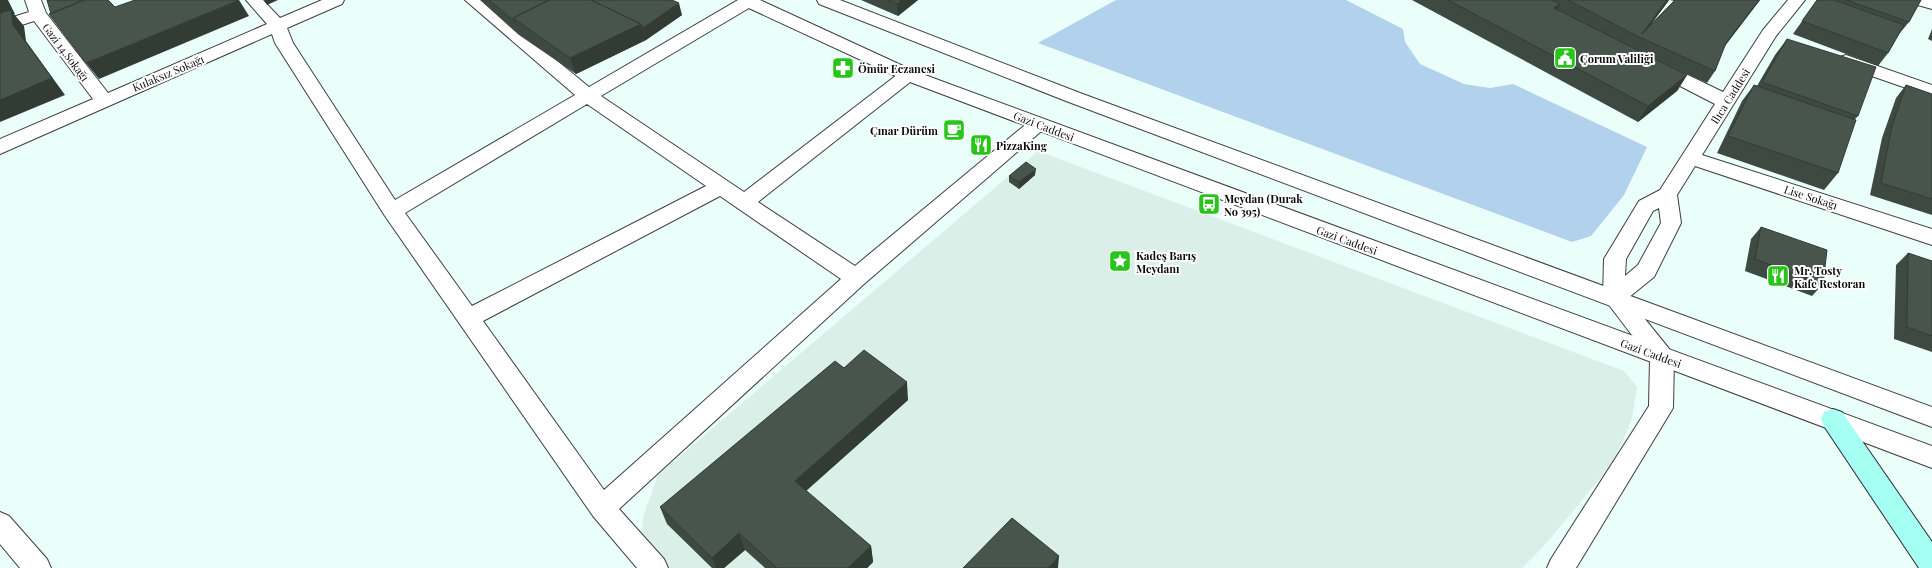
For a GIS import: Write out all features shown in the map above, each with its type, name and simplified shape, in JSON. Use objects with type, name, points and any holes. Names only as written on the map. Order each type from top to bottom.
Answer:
[{"type":"main road","points":[[1833,419],[1932,565]]},
{"type":"street","points":[[254,0],[278,26],[284,43],[392,211],[602,508],[654,568]]},
{"type":"street","name":"Kulaksız Sokağı","points":[[0,147],[336,0]]},
{"type":"street","points":[[473,0],[588,96],[856,278]]},
{"type":"street","points":[[826,0],[1073,97],[1932,417]]},
{"type":"street","name":"Ilıca Caddesi","points":[[1614,298],[1615,259],[1646,206],[1667,195],[1726,102],[1777,37],[1797,0]]},
{"type":"street","points":[[1920,0],[1932,4]]},
{"type":"street","points":[[392,211],[747,1]]},
{"type":"street","name":"Gazi Caddesi","points":[[747,1],[908,75],[1932,457]]},
{"type":"street","points":[[0,27],[35,7]]},
{"type":"street","name":"Gazi 14.Sokağı","points":[[35,7],[104,101]]},
{"type":"street","points":[[1829,55],[1932,91]]},
{"type":"street","points":[[1642,60],[1726,102]]},
{"type":"street","points":[[744,202],[908,75]]},
{"type":"street","points":[[602,508],[856,278],[1038,124]]},
{"type":"street","name":"Lise Sokağı","points":[[1691,158],[1932,237]]},
{"type":"street","points":[[469,318],[722,186]]},
{"type":"street","points":[[1614,298],[1646,271],[1671,222],[1667,195]]},
{"type":"street","points":[[1561,568],[1661,408],[1662,357],[1614,298]]},
{"type":"street","points":[[0,524],[37,568]]},
{"type":"shaded area","points":[[1116,0],[1346,0],[1403,29],[1405,42],[1420,64],[1464,84],[1490,88],[1513,84],[1647,147],[1624,195],[1591,236],[1572,242],[1038,43]]},
{"type":"shaded area","name":"Kadeş Barış Meydanı","points":[[1038,151],[1624,371],[1637,387],[1632,418],[1614,462],[1543,547],[1522,568],[648,568],[640,542],[644,514],[658,475]]},
{"type":"building","points":[[47,0],[84,0],[51,14]]},
{"type":"building","points":[[84,0],[108,0],[115,7],[135,0],[239,0],[86,63],[49,14]]},
{"type":"building","points":[[489,0],[549,0],[513,18],[515,22]]},
{"type":"building","points":[[549,0],[591,0],[641,24],[570,58],[513,18]]},
{"type":"building","points":[[591,0],[672,0],[679,3],[643,28],[641,24]]},
{"type":"building","points":[[888,0],[902,0],[897,4]]},
{"type":"building","points":[[1448,0],[1552,0],[1560,4],[1554,8],[1687,75],[1648,106]]},
{"type":"building","points":[[1568,0],[1667,0],[1642,34],[1675,0],[1759,0],[1726,43],[1715,71],[1639,37]]},
{"type":"building","points":[[1817,0],[1834,0],[1904,25],[1888,53],[1802,21]]},
{"type":"building","points":[[1846,0],[1921,0],[1909,22]]},
{"type":"building","points":[[11,10],[13,25],[52,78],[0,100],[0,13]]},
{"type":"building","points":[[1787,39],[1876,67],[1858,116],[1762,82]]},
{"type":"building","points":[[1754,85],[1856,120],[1838,173],[1728,136]]},
{"type":"building","points":[[1906,85],[1932,94],[1932,199],[1881,183],[1892,126]]},
{"type":"building","points":[[1026,162],[1036,169],[1019,182],[1009,176]]},
{"type":"building","points":[[1761,227],[1827,250],[1823,284],[1755,259]]},
{"type":"building","points":[[1908,253],[1932,261],[1932,336],[1907,327]]},
{"type":"building","points":[[864,350],[907,382],[795,481],[871,546],[848,568],[777,568],[739,533],[712,558],[660,507],[835,361],[844,368]]},
{"type":"building","points":[[1012,518],[1059,556],[1048,568],[963,568]]},
{"type":"place","name":"Çorum Valiliği","points":[[1565,58]]},
{"type":"place","name":"Ömür Eczanesi","points":[[843,68]]},
{"type":"place","name":"Çınar Dürüm","points":[[954,130]]},
{"type":"place","name":"PizzaKing","points":[[981,145]]},
{"type":"place","name":"Meydan (Durak No 395)","points":[[1209,204]]},
{"type":"place","name":"Kadeş Barış Meydanı","points":[[1120,261]]},
{"type":"place","name":"Mr. Tosty Kafe Restoran","points":[[1778,276]]}]
